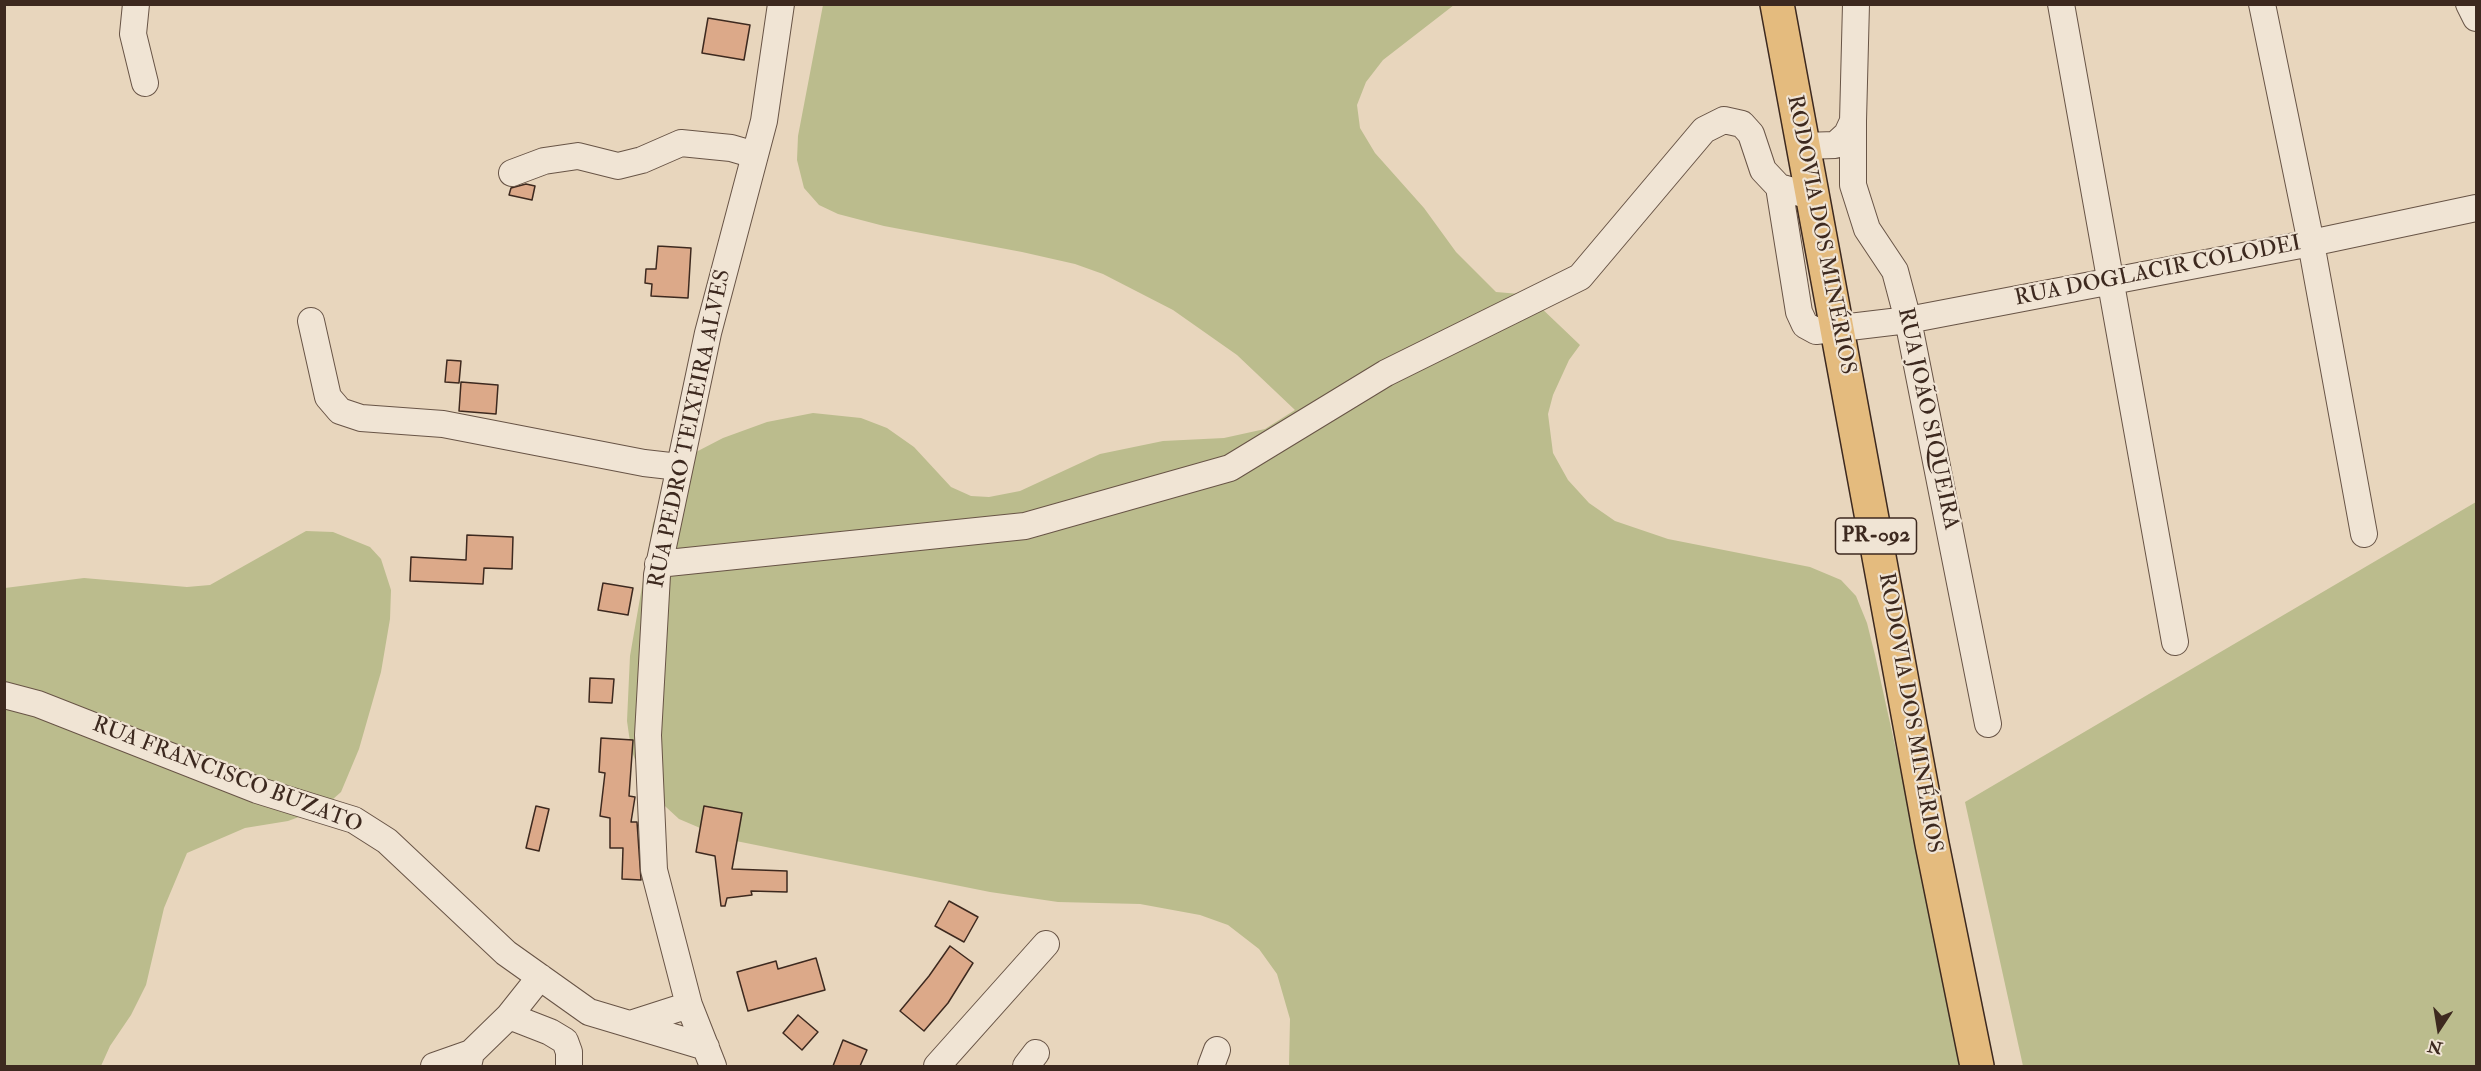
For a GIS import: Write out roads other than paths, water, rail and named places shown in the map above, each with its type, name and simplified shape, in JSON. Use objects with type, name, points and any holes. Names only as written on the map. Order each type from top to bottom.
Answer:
[{"type":"main road","name":"RODOVIA DOS MINÉRIOS","points":[[1777,4],[1932,844],[1977,1066]]},
{"type":"street","points":[[136,4],[133,34],[145,83]]},
{"type":"street","name":"RUA PEDRO TEIXEIRA ALVES","points":[[710,1057],[689,1005],[654,870],[648,735],[658,564],[708,333],[764,121],[781,4]]},
{"type":"street","name":"RUA JOÃO SIQUEIRA","points":[[1856,4],[1852,121],[1853,185],[1867,229],[1895,271],[1908,320],[1988,724]]},
{"type":"street","points":[[2061,4],[2175,642]]},
{"type":"street","points":[[2262,4],[2311,243],[2364,534]]},
{"type":"street","points":[[2469,4],[2476,18]]},
{"type":"street","points":[[658,564],[1025,526],[1230,468],[1386,373],[1580,277],[1704,130],[1724,120],[1742,124],[1750,134],[1763,170],[1779,187],[1814,197]]},
{"type":"street","points":[[1803,146],[1835,145],[1847,134],[1852,121]]},
{"type":"street","points":[[512,173],[544,161],[578,156],[618,166],[642,160],[681,143],[731,148],[755,155]]},
{"type":"street","name":"RUA DOGLACIR COLODEI","points":[[1779,187],[1802,319],[1805,325],[1816,331],[1908,320],[2311,243],[2476,208]]},
{"type":"street","points":[[311,321],[328,397],[340,411],[362,417],[443,424],[644,463],[679,467]]},
{"type":"street","name":"RUA FRANCISCO BUZATO","points":[[4,695],[38,704],[257,790],[354,820],[387,841],[506,953],[589,1012],[630,1024],[710,1057]]},
{"type":"street","points":[[938,1066],[1046,944]]},
{"type":"street","points":[[434,1066],[470,1060],[540,977]]},
{"type":"street","points":[[630,1024],[689,1005]]},
{"type":"street","points":[[509,1016],[550,1032],[565,1041],[569,1052],[569,1066]]}]
